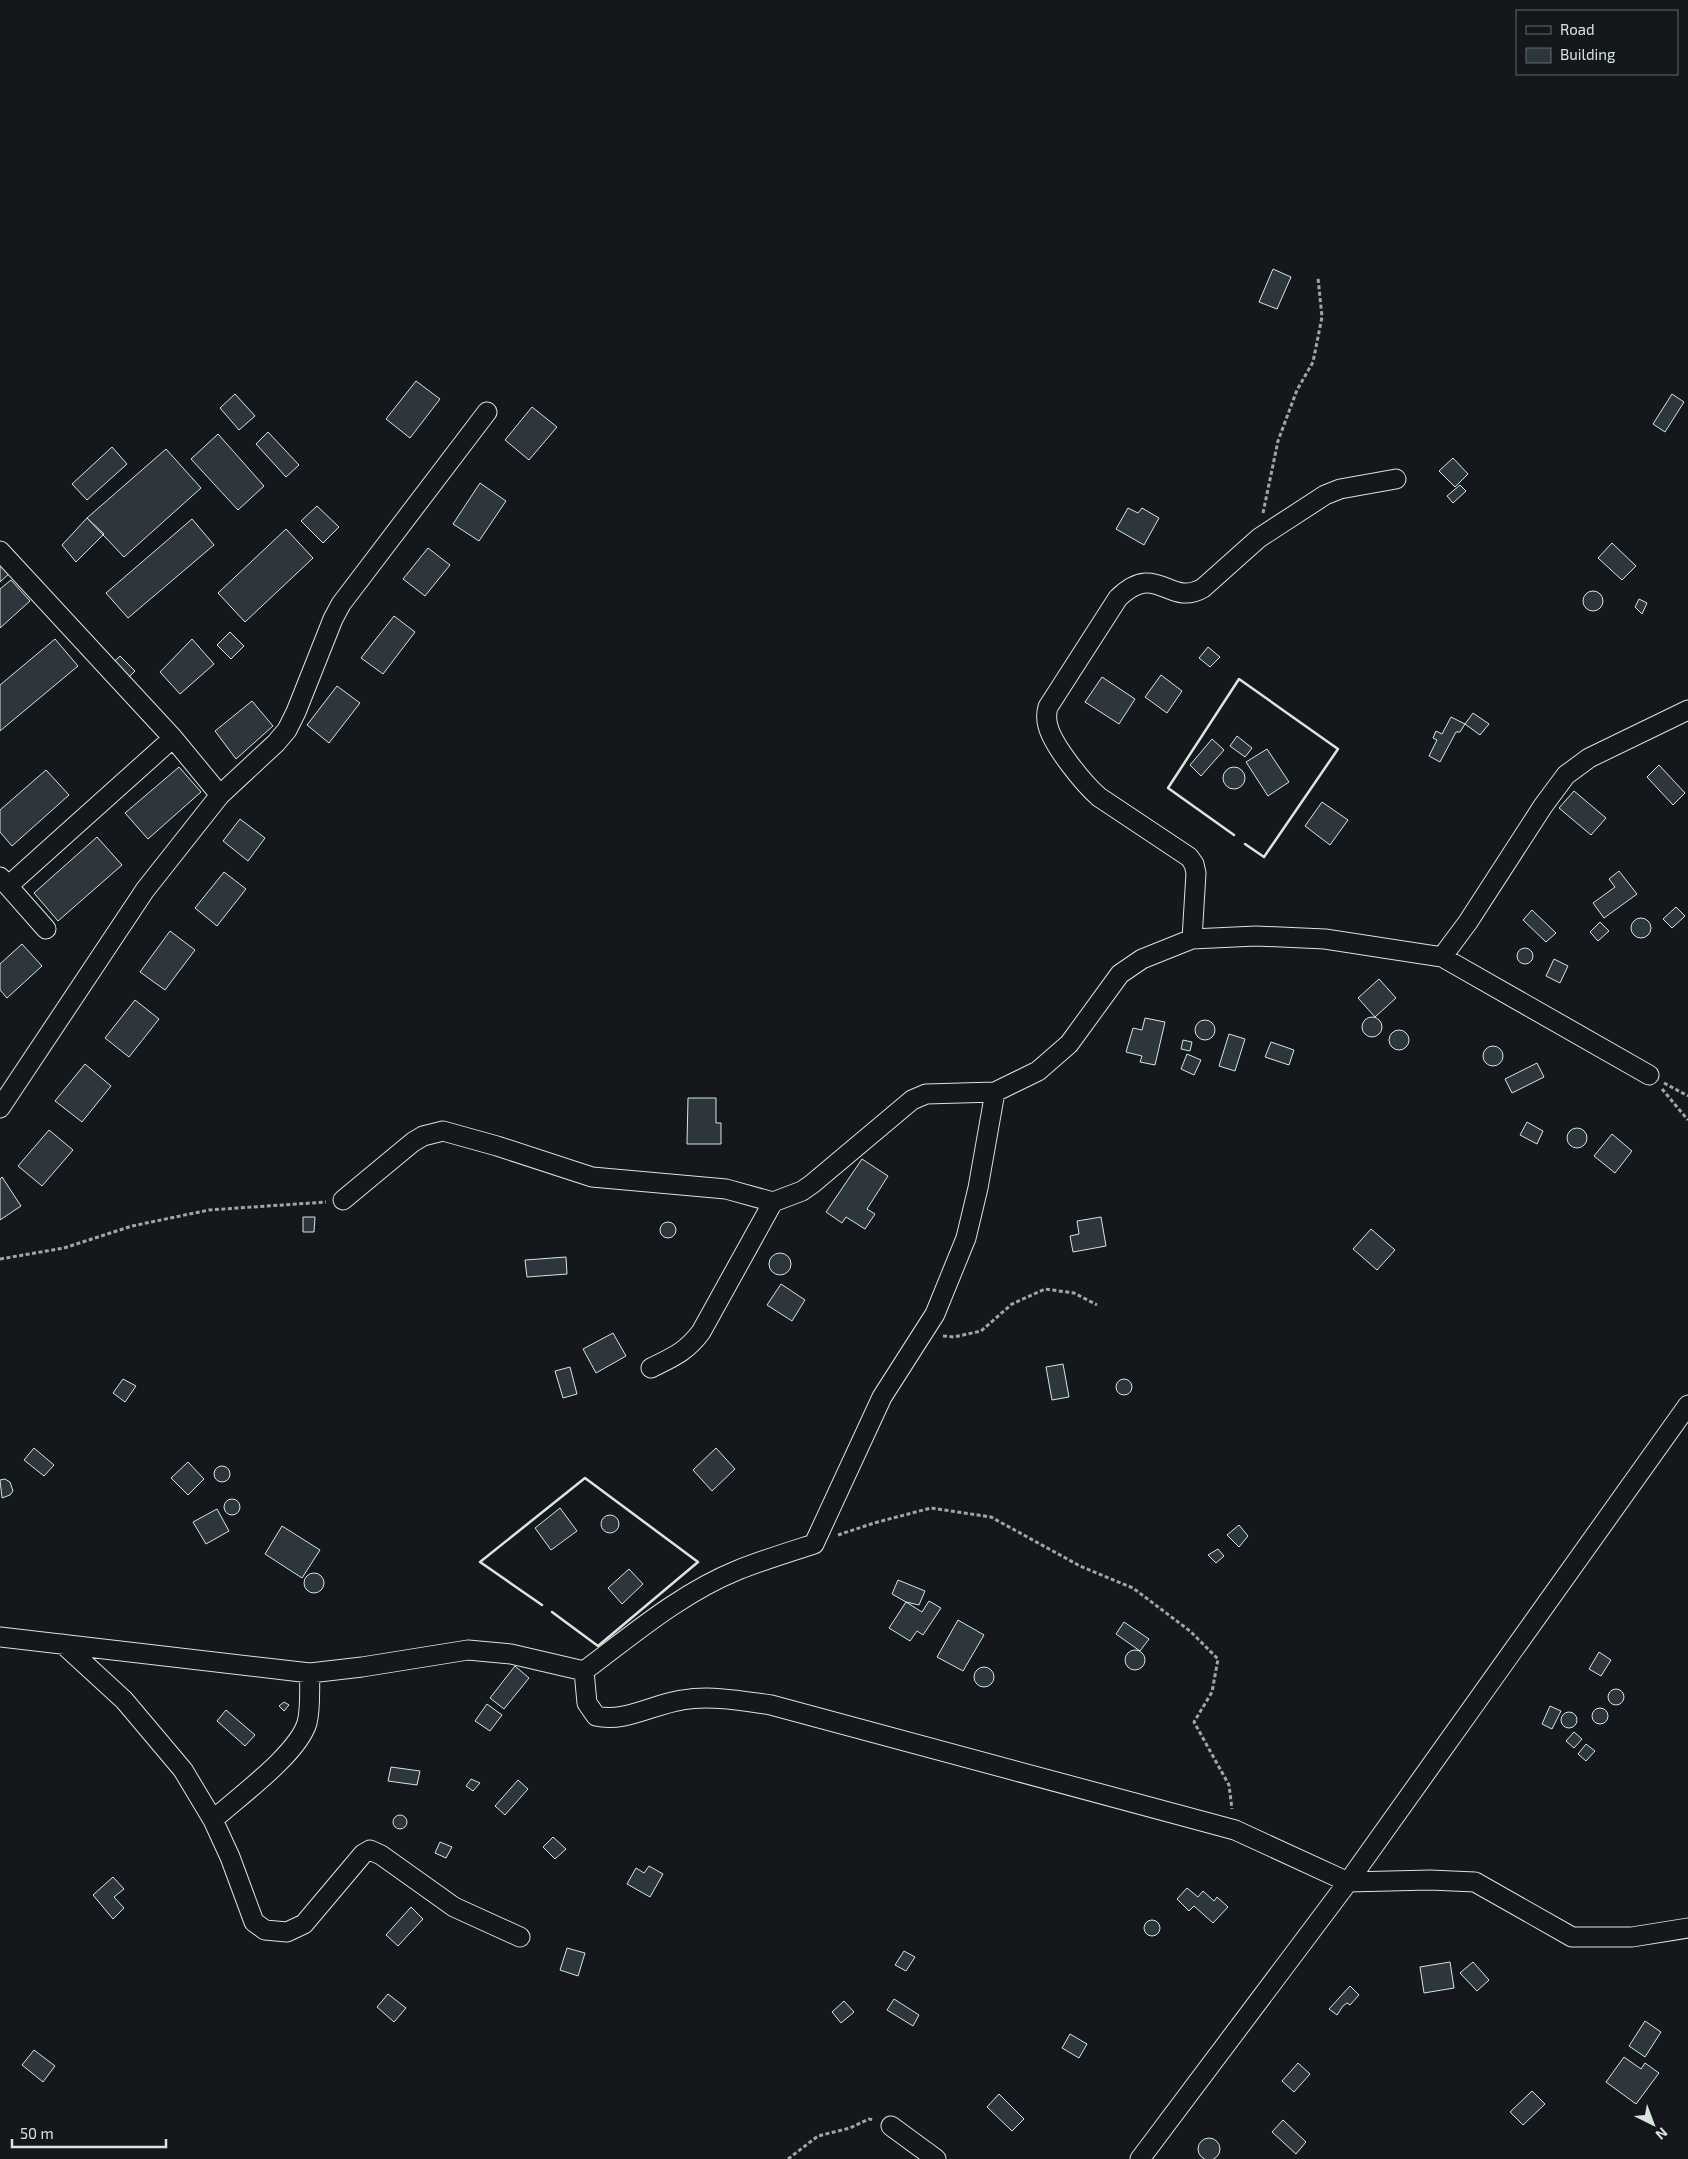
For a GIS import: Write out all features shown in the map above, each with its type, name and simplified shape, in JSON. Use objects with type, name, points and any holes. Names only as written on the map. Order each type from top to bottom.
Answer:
[{"type":"street","points":[[0,1108],[145,890],[220,795],[276,743],[287,730],[341,604],[487,412]]},
{"type":"street","points":[[1192,939],[1196,873],[1194,864],[1189,857],[1099,797],[1089,788],[1052,738],[1046,717],[1048,707],[1118,598],[1124,592],[1141,582],[1148,582],[1187,594],[1195,593],[1259,538],[1332,492],[1396,479]]},
{"type":"street","points":[[0,551],[173,738],[220,795]]},
{"type":"street","points":[[1442,957],[1468,922],[1543,806],[1566,775],[1589,758],[1688,710]]},
{"type":"street","points":[[46,929],[4,882],[173,738]]},
{"type":"street","points":[[343,1200],[413,1142],[423,1136],[443,1132],[497,1146],[592,1177],[726,1189],[773,1202],[802,1191],[812,1184],[912,1100],[920,1096],[926,1094],[995,1092],[1038,1071],[1069,1044],[1120,974],[1142,959],[1192,939],[1256,936],[1325,939],[1442,957],[1649,1075]]},
{"type":"street","points":[[0,1637],[310,1673],[362,1667],[468,1650],[511,1654],[584,1671],[654,1619],[697,1591],[737,1570],[814,1544],[882,1397],[935,1314],[966,1238],[978,1188],[995,1092]]},
{"type":"street","points":[[651,1368],[682,1353],[701,1332],[773,1202]]},
{"type":"street","points":[[1140,2159],[1348,1882],[1688,1405]]},
{"type":"street","points":[[64,1644],[124,1700],[183,1770],[213,1820],[230,1857],[254,1922],[265,1930],[287,1932],[304,1924],[363,1854],[370,1850],[381,1855],[454,1906],[520,1938]]},
{"type":"street","points":[[584,1671],[587,1703],[596,1716],[609,1719],[682,1700],[713,1697],[771,1705],[1235,1830],[1348,1882],[1430,1880],[1475,1882],[1572,1937],[1632,1937],[1688,1928]]},
{"type":"street","points":[[213,1820],[278,1763],[297,1742],[307,1722],[310,1673]]},
{"type":"street","points":[[891,2126],[936,2159]]},
{"type":"path","points":[[1259,538],[1269,476],[1278,441],[1297,390],[1313,362],[1322,317],[1318,278]]},
{"type":"path","points":[[1649,1075],[1688,1096]]},
{"type":"path","points":[[1649,1075],[1679,1107],[1688,1120]]},
{"type":"path","points":[[0,1259],[64,1248],[132,1226],[209,1210],[343,1200]]},
{"type":"path","points":[[923,1335],[954,1336],[981,1331],[1012,1304],[1046,1289],[1074,1293],[1097,1305]]},
{"type":"path","points":[[814,1544],[874,1523],[931,1508],[948,1510],[991,1517],[1080,1566],[1133,1588],[1190,1631],[1218,1659],[1212,1692],[1194,1722],[1228,1785],[1235,1830]]},
{"type":"path","points":[[788,2159],[818,2136],[850,2128],[869,2118],[891,2126]]},
{"type":"building","points":[[1273,269],[1291,277],[1277,309],[1259,302]]},
{"type":"building","points":[[416,381],[440,399],[410,438],[386,419]]},
{"type":"building","points":[[235,394],[255,416],[239,430],[220,408]]},
{"type":"building","points":[[1672,394],[1684,402],[1665,432],[1653,424]]},
{"type":"building","points":[[532,407],[557,427],[529,460],[505,440]]},
{"type":"building","points":[[268,432],[299,465],[286,477],[256,444]]},
{"type":"building","points":[[218,434],[264,486],[238,510],[191,459]]},
{"type":"building","points":[[112,447],[127,464],[87,500],[72,484]]},
{"type":"building","points":[[166,449],[201,488],[124,557],[87,518]]},
{"type":"building","points":[[1453,458],[1468,474],[1455,487],[1439,471]]},
{"type":"building","points":[[480,483],[506,501],[479,541],[453,524]]},
{"type":"building","points":[[1460,485],[1466,491],[1453,503],[1447,496]]},
{"type":"building","points":[[317,506],[339,527],[323,543],[301,521]]},
{"type":"building","points":[[1128,508],[1138,513],[1142,508],[1159,518],[1144,545],[1116,529]]},
{"type":"building","points":[[87,518],[104,534],[76,562],[62,545]]},
{"type":"building","points":[[192,519],[214,545],[128,618],[106,593]]},
{"type":"building","points":[[286,529],[313,558],[245,622],[218,593]]},
{"type":"building","points":[[1612,543],[1636,566],[1622,580],[1598,558]]},
{"type":"building","points":[[428,548],[450,565],[425,596],[403,579]]},
{"type":"building","points":[[0,560],[11,572],[0,582]]},
{"type":"building","points":[[11,580],[30,601],[0,628],[0,589]]},
{"type":"building","points":[[1593,591],[1600,594],[1603,601],[1600,608],[1593,611],[1586,608],[1583,601],[1586,594]]},
{"type":"building","points":[[1639,599],[1647,603],[1642,614],[1635,607]]},
{"type":"building","points":[[394,616],[415,632],[383,674],[361,658]]},
{"type":"building","points":[[230,632],[244,646],[231,659],[217,645]]},
{"type":"building","points":[[55,639],[78,666],[0,731],[0,685]]},
{"type":"building","points":[[192,639],[214,664],[180,694],[160,672]]},
{"type":"building","points":[[1208,647],[1220,657],[1210,667],[1199,658]]},
{"type":"building","points":[[120,656],[135,671],[118,688],[103,673]]},
{"type":"building","points":[[1161,675],[1182,691],[1167,713],[1145,697]]},
{"type":"building","points":[[1102,677],[1135,699],[1119,724],[1085,702]]},
{"type":"building","points":[[337,686],[360,703],[329,743],[307,725]]},
{"type":"building","points":[[252,701],[273,726],[236,759],[215,731]]},
{"type":"building","points":[[1473,713],[1489,724],[1480,735],[1465,724]]},
{"type":"building","points":[[1451,717],[1465,724],[1460,732],[1456,732],[1440,762],[1429,756],[1437,740],[1433,738],[1436,731],[1442,734]]},
{"type":"building","points":[[1237,736],[1252,748],[1245,757],[1230,746]]},
{"type":"building","points":[[1212,739],[1224,750],[1201,776],[1190,765]]},
{"type":"building","points":[[1267,749],[1289,782],[1268,796],[1246,762]]},
{"type":"building","points":[[1659,765],[1685,793],[1673,805],[1647,777]]},
{"type":"building","points":[[179,767],[201,792],[148,839],[125,813]]},
{"type":"building","points":[[1234,767],[1242,770],[1245,778],[1242,786],[1234,789],[1226,786],[1223,778],[1226,770]]},
{"type":"building","points":[[46,770],[69,795],[12,846],[0,832],[0,810]]},
{"type":"building","points":[[1574,791],[1606,818],[1591,835],[1559,808]]},
{"type":"building","points":[[1322,802],[1348,820],[1330,845],[1305,826]]},
{"type":"building","points":[[240,819],[265,838],[248,861],[223,841]]},
{"type":"building","points":[[97,837],[122,865],[58,921],[34,893]]},
{"type":"building","points":[[1619,871],[1637,894],[1604,918],[1593,903],[1615,887],[1609,879]]},
{"type":"building","points":[[224,872],[246,889],[217,926],[195,908]]},
{"type":"building","points":[[1676,907],[1685,916],[1672,928],[1663,919]]},
{"type":"building","points":[[1532,910],[1556,933],[1546,942],[1523,920]]},
{"type":"building","points":[[1641,918],[1648,921],[1651,928],[1648,935],[1641,938],[1634,935],[1631,928],[1634,921]]},
{"type":"building","points":[[1600,922],[1609,931],[1598,941],[1590,932]]},
{"type":"building","points":[[170,931],[195,950],[165,990],[140,972]]},
{"type":"building","points":[[22,944],[42,966],[7,998],[0,990],[0,964]]},
{"type":"building","points":[[1525,948],[1531,950],[1533,956],[1531,962],[1525,964],[1519,962],[1517,956],[1519,950]]},
{"type":"building","points":[[1554,959],[1568,966],[1560,983],[1546,976]]},
{"type":"building","points":[[1379,979],[1396,998],[1375,1017],[1358,998]]},
{"type":"building","points":[[135,1000],[159,1019],[129,1057],[105,1038]]},
{"type":"building","points":[[1372,1017],[1379,1020],[1382,1027],[1379,1034],[1372,1037],[1365,1034],[1362,1027],[1365,1020]]},
{"type":"building","points":[[1145,1018],[1165,1022],[1155,1065],[1140,1062],[1142,1056],[1126,1052],[1133,1028],[1142,1030]]},
{"type":"building","points":[[1205,1020],[1212,1023],[1215,1030],[1212,1037],[1205,1040],[1198,1037],[1195,1030],[1198,1023]]},
{"type":"building","points":[[1399,1030],[1406,1033],[1409,1040],[1406,1047],[1399,1050],[1392,1047],[1389,1040],[1392,1033]]},
{"type":"building","points":[[1229,1034],[1245,1039],[1235,1071],[1219,1066]]},
{"type":"building","points":[[1183,1040],[1192,1042],[1190,1051],[1181,1049]]},
{"type":"building","points":[[1271,1042],[1294,1050],[1289,1065],[1265,1057]]},
{"type":"building","points":[[1493,1046],[1500,1049],[1503,1056],[1500,1063],[1493,1066],[1486,1063],[1483,1056],[1486,1049]]},
{"type":"building","points":[[1187,1054],[1201,1060],[1194,1075],[1181,1069]]},
{"type":"building","points":[[1537,1063],[1544,1077],[1512,1093],[1505,1079]]},
{"type":"building","points":[[85,1064],[111,1086],[82,1122],[55,1101]]},
{"type":"building","points":[[688,1098],[716,1098],[716,1123],[721,1123],[721,1144],[687,1144]]},
{"type":"building","points":[[1527,1122],[1543,1131],[1537,1144],[1520,1135]]},
{"type":"building","points":[[1577,1128],[1584,1131],[1587,1138],[1584,1145],[1577,1148],[1570,1145],[1567,1138],[1570,1131]]},
{"type":"building","points":[[49,1130],[73,1150],[42,1186],[18,1166]]},
{"type":"building","points":[[1612,1134],[1632,1151],[1615,1173],[1594,1156]]},
{"type":"building","points":[[862,1159],[888,1176],[867,1209],[875,1214],[865,1229],[846,1217],[842,1223],[826,1212]]},
{"type":"building","points":[[2,1177],[21,1206],[0,1220],[0,1179]]},
{"type":"building","points":[[303,1217],[315,1217],[314,1232],[303,1232]]},
{"type":"building","points":[[1101,1217],[1106,1246],[1073,1252],[1070,1236],[1079,1234],[1077,1221]]},
{"type":"building","points":[[665,1222],[671,1222],[676,1227],[674,1236],[665,1238],[660,1233],[660,1227]]},
{"type":"building","points":[[1371,1229],[1395,1250],[1377,1270],[1353,1249]]},
{"type":"building","points":[[780,1253],[788,1256],[791,1264],[788,1272],[780,1275],[772,1272],[769,1264],[772,1256]]},
{"type":"building","points":[[566,1257],[567,1274],[527,1277],[525,1260]]},
{"type":"building","points":[[781,1284],[805,1300],[792,1321],[767,1305]]},
{"type":"building","points":[[613,1333],[626,1356],[596,1373],[583,1349]]},
{"type":"building","points":[[1063,1364],[1069,1397],[1052,1400],[1046,1367]]},
{"type":"building","points":[[570,1367],[577,1394],[563,1398],[555,1371]]},
{"type":"building","points":[[123,1379],[136,1386],[125,1402],[113,1393]]},
{"type":"building","points":[[1121,1379],[1127,1379],[1132,1384],[1130,1393],[1121,1395],[1116,1390],[1116,1384]]},
{"type":"building","points":[[34,1448],[54,1465],[44,1476],[24,1460]]},
{"type":"building","points":[[716,1448],[735,1469],[712,1491],[693,1470]]},
{"type":"building","points":[[188,1462],[204,1479],[188,1495],[171,1478]]},
{"type":"building","points":[[222,1466],[228,1468],[230,1474],[228,1480],[222,1482],[216,1480],[214,1474],[216,1468]]},
{"type":"building","points":[[5,1479],[10,1482],[13,1491],[10,1495],[2,1498],[0,1480]]},
{"type":"building","points":[[229,1499],[235,1499],[240,1504],[238,1513],[229,1515],[224,1510],[224,1504]]},
{"type":"building","points":[[560,1508],[577,1531],[551,1550],[535,1528]]},
{"type":"building","points":[[217,1509],[229,1531],[206,1544],[193,1522]]},
{"type":"building","points":[[606,1515],[614,1515],[619,1520],[617,1531],[606,1533],[601,1528],[601,1520]]},
{"type":"building","points":[[1239,1525],[1248,1536],[1239,1547],[1227,1535]]},
{"type":"building","points":[[282,1526],[320,1550],[302,1578],[265,1554]]},
{"type":"building","points":[[1218,1549],[1224,1556],[1216,1563],[1208,1555]]},
{"type":"building","points":[[629,1569],[643,1584],[622,1604],[608,1588]]},
{"type":"building","points":[[310,1573],[318,1573],[324,1579],[324,1587],[318,1593],[310,1593],[304,1587],[304,1579]]},
{"type":"building","points":[[898,1580],[925,1591],[919,1605],[906,1602],[892,1594]]},
{"type":"building","points":[[929,1601],[941,1608],[923,1635],[917,1631],[910,1641],[889,1628],[906,1602],[922,1612]]},
{"type":"building","points":[[958,1620],[984,1635],[963,1671],[937,1657]]},
{"type":"building","points":[[1124,1622],[1149,1639],[1140,1651],[1116,1634]]},
{"type":"building","points":[[1135,1650],[1142,1653],[1145,1660],[1142,1667],[1135,1670],[1128,1667],[1125,1660],[1128,1653]]},
{"type":"building","points":[[1599,1652],[1611,1660],[1601,1676],[1589,1669]]},
{"type":"building","points":[[515,1666],[529,1678],[504,1709],[490,1698]]},
{"type":"building","points":[[984,1667],[991,1670],[994,1677],[991,1684],[984,1687],[977,1684],[974,1677],[977,1670]]},
{"type":"building","points":[[1613,1689],[1619,1689],[1624,1694],[1622,1703],[1613,1705],[1608,1700],[1608,1694]]},
{"type":"building","points":[[284,1702],[289,1705],[284,1711],[279,1706]]},
{"type":"building","points":[[487,1704],[502,1715],[490,1731],[475,1721]]},
{"type":"building","points":[[1550,1706],[1561,1711],[1552,1729],[1542,1724]]},
{"type":"building","points":[[1600,1708],[1606,1710],[1608,1716],[1606,1722],[1600,1724],[1594,1722],[1592,1716],[1594,1710]]},
{"type":"building","points":[[226,1710],[255,1735],[245,1746],[217,1721]]},
{"type":"building","points":[[1569,1712],[1575,1714],[1577,1720],[1575,1726],[1569,1728],[1563,1726],[1561,1720],[1563,1714]]},
{"type":"building","points":[[1574,1732],[1582,1739],[1574,1748],[1566,1741]]},
{"type":"building","points":[[1586,1744],[1595,1751],[1586,1761],[1578,1754]]},
{"type":"building","points":[[391,1767],[420,1771],[417,1785],[388,1781]]},
{"type":"building","points":[[471,1779],[480,1783],[473,1791],[466,1786]]},
{"type":"building","points":[[518,1780],[528,1789],[505,1815],[495,1806]]},
{"type":"building","points":[[397,1815],[403,1815],[407,1822],[403,1829],[397,1829],[393,1825],[393,1819]]},
{"type":"building","points":[[553,1837],[566,1849],[555,1859],[543,1847]]},
{"type":"building","points":[[440,1842],[452,1847],[446,1858],[435,1853]]},
{"type":"building","points":[[649,1866],[663,1874],[650,1897],[627,1884],[636,1868],[644,1873]]},
{"type":"building","points":[[113,1877],[124,1889],[114,1897],[124,1908],[113,1919],[93,1895]]},
{"type":"building","points":[[1187,1888],[1198,1897],[1203,1891],[1214,1901],[1217,1897],[1228,1907],[1213,1923],[1194,1906],[1189,1911],[1177,1899]]},
{"type":"building","points":[[411,1907],[423,1919],[398,1946],[386,1935]]},
{"type":"building","points":[[1149,1920],[1155,1920],[1160,1925],[1158,1934],[1149,1936],[1144,1931],[1144,1925]]},
{"type":"building","points":[[567,1948],[585,1953],[578,1976],[560,1970]]},
{"type":"building","points":[[904,1951],[915,1957],[906,1971],[895,1965]]},
{"type":"building","points":[[1450,1962],[1454,1988],[1424,1993],[1420,1967]]},
{"type":"building","points":[[1473,1962],[1489,1980],[1477,1991],[1460,1973]]},
{"type":"building","points":[[1350,1986],[1359,1995],[1350,2005],[1347,2003],[1343,2006],[1337,2015],[1329,2009]]},
{"type":"building","points":[[388,1994],[406,2008],[394,2022],[377,2007]]},
{"type":"building","points":[[894,1999],[919,2015],[913,2026],[887,2010]]},
{"type":"building","points":[[844,2001],[854,2012],[841,2023],[832,2012]]},
{"type":"building","points":[[1645,2021],[1661,2032],[1645,2057],[1629,2046]]},
{"type":"building","points":[[1070,2034],[1087,2044],[1079,2058],[1062,2048]]},
{"type":"building","points":[[34,2050],[55,2066],[43,2082],[22,2065]]},
{"type":"building","points":[[1624,2057],[1641,2069],[1645,2063],[1659,2073],[1636,2104],[1606,2082]]},
{"type":"building","points":[[1298,2063],[1310,2074],[1294,2092],[1282,2081]]},
{"type":"building","points":[[1532,2091],[1545,2104],[1523,2125],[1510,2112]]},
{"type":"building","points":[[999,2094],[1024,2119],[1012,2131],[987,2107]]},
{"type":"building","points":[[1283,2120],[1306,2142],[1296,2154],[1272,2132]]},
{"type":"building","points":[[1209,2138],[1217,2141],[1220,2149],[1217,2157],[1209,2160],[1201,2157],[1198,2149],[1201,2141]]},
{"type":"wall","points":[[1234,835],[1168,788],[1239,679],[1338,749],[1264,857],[1245,844]]},
{"type":"wall","points":[[542,1605],[480,1562],[585,1478],[698,1562],[598,1646],[552,1612]]}]
